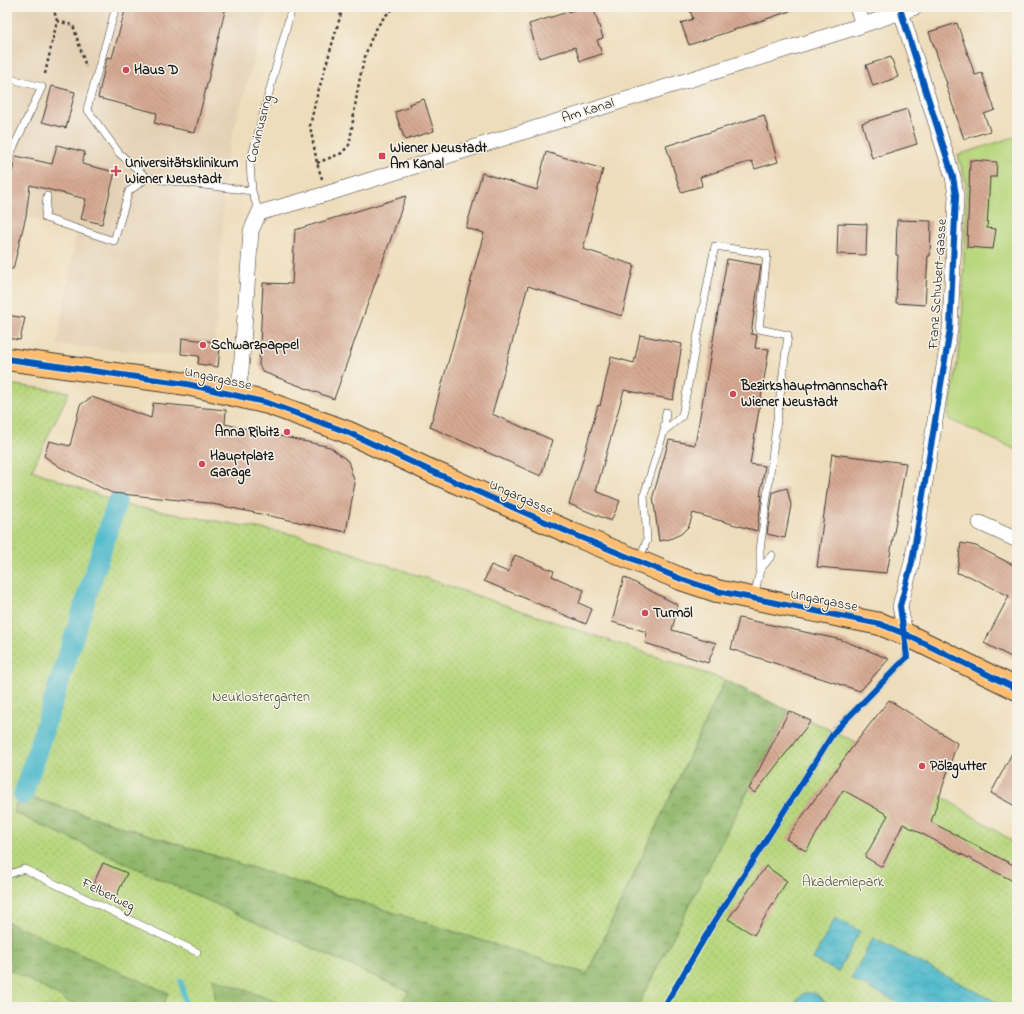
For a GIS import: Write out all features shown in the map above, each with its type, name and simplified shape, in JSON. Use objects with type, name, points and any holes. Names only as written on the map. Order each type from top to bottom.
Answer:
[{"type":"main road","name":"Ungargasse","points":[[7,359],[187,384],[268,403],[348,432],[450,480],[681,579],[710,589],[754,599],[880,624],[905,634],[1017,689]]},
{"type":"street","points":[[857,7],[863,25]]},
{"type":"street","name":"Am Kanal","points":[[259,213],[326,194],[916,7]]},
{"type":"street","name":"Franz Schubert-Gasse","points":[[901,12],[953,177],[956,195],[950,329],[912,562],[900,606],[905,634]]},
{"type":"street","points":[[237,395],[241,371],[251,231],[259,213]]},
{"type":"street","points":[[980,523],[1017,540]]},
{"type":"lane","points":[[116,7],[88,110],[119,153],[148,178],[252,192]]},
{"type":"lane","name":"Corvinusring","points":[[259,213],[252,192],[250,163],[292,7]]},
{"type":"lane","points":[[7,78],[42,87],[7,161]]},
{"type":"lane","points":[[47,196],[45,218],[114,241],[129,191],[148,178]]},
{"type":"lane","points":[[664,430],[682,416],[715,246],[767,254],[759,329],[788,335],[760,550],[760,570],[754,599]]},
{"type":"lane","points":[[639,562],[647,540],[644,495],[664,430],[666,412]]},
{"type":"lane","points":[[760,570],[772,555]]},
{"type":"lane","points":[[711,927],[834,732],[907,656],[905,634]]},
{"type":"lane","name":"Felberweg","points":[[7,875],[24,869],[197,952]]},
{"type":"path","points":[[42,87],[57,21],[53,7]]},
{"type":"path","points":[[322,180],[310,126],[316,99],[343,7]]},
{"type":"path","points":[[317,163],[342,153],[349,145],[362,65],[369,44],[383,17],[396,7]]},
{"type":"path","points":[[57,21],[73,25],[83,62]]},
{"type":"shaded area","name":"Universitätsklinikum Wiener Neustadt","points":[[7,7],[268,7],[227,155],[217,321],[214,347],[220,348],[218,367],[198,364],[198,356],[57,345],[77,231],[26,216],[7,213]]},
{"type":"green space","points":[[1017,136],[1017,450],[948,419],[962,333],[966,184],[958,155]]},
{"type":"green space","name":"Neuklostergarten","points":[[7,384],[69,392],[32,470],[125,505],[302,536],[725,680],[587,974],[17,793],[15,813],[445,1007],[7,1007]]},
{"type":"green space","points":[[725,680],[789,711],[637,1007],[396,1007],[409,992],[15,813],[16,793],[587,974]]},
{"type":"green space","name":"Akademiepark","points":[[789,711],[856,742],[1017,844],[1017,1007],[637,1007]]},
{"type":"green space","points":[[7,922],[168,993],[163,1007],[78,1007],[7,968]]},
{"type":"green space","points":[[213,978],[290,1007],[216,1007]]},
{"type":"water","points":[[835,918],[860,931],[838,972],[813,959]]},
{"type":"water","points":[[873,938],[1000,1004],[998,1007],[907,1007],[851,979]]},
{"type":"water","points":[[804,993],[815,993],[824,1001],[824,1007],[796,1007],[796,1002]]},
{"type":"building","name":"Haus D","points":[[126,7],[226,7],[195,133],[154,123],[157,113],[98,98],[107,57],[112,58]]},
{"type":"building","points":[[584,7],[593,7],[603,38],[597,40],[602,54],[580,61],[575,47],[539,58],[529,24]]},
{"type":"building","points":[[689,7],[793,7],[793,10],[689,45],[681,23],[693,19]]},
{"type":"building","points":[[957,23],[975,75],[982,73],[995,110],[984,114],[990,131],[964,139],[929,32]]},
{"type":"building","points":[[891,57],[898,77],[873,86],[866,65]]},
{"type":"building","points":[[52,86],[75,92],[66,128],[42,122]]},
{"type":"building","points":[[424,99],[434,131],[405,140],[395,112],[410,107],[409,104]]},
{"type":"building","points":[[907,109],[917,144],[872,158],[862,123]]},
{"type":"building","points":[[764,115],[778,162],[755,169],[752,161],[700,177],[702,186],[681,192],[666,146]]},
{"type":"building","points":[[57,145],[85,152],[82,164],[115,172],[102,224],[81,219],[86,199],[30,185],[26,216],[13,269],[7,269],[7,191],[16,156],[52,164]]},
{"type":"building","points":[[546,152],[603,169],[583,249],[634,265],[622,316],[528,286],[492,414],[552,440],[541,476],[430,427],[484,233],[466,228],[482,173],[537,190]]},
{"type":"building","points":[[970,160],[997,162],[996,177],[990,177],[987,228],[996,229],[993,249],[967,247]]},
{"type":"building","points":[[406,196],[334,399],[263,372],[259,365],[263,283],[292,284],[295,230]]},
{"type":"building","points":[[897,220],[931,221],[930,256],[928,256],[925,305],[896,303],[898,255],[896,255]]},
{"type":"building","points":[[838,223],[867,224],[866,255],[837,254]]},
{"type":"building","name":"Bezirkshauptmannschaft Wiener Neustadt","points":[[727,259],[761,265],[751,334],[757,335],[755,348],[769,349],[750,464],[765,466],[760,496],[762,495],[757,531],[693,513],[689,526],[681,534],[670,539],[659,541],[653,496],[669,440],[695,445]]},
{"type":"building","points":[[7,315],[25,318],[20,340],[7,338]]},
{"type":"building","points":[[640,335],[682,344],[673,400],[624,390],[596,491],[620,501],[611,521],[569,504],[598,405],[600,406],[611,357],[634,363]]},
{"type":"building","points":[[182,338],[215,342],[214,347],[220,348],[218,367],[198,364],[199,356],[181,354]]},
{"type":"building","name":"Hauptplatz Garage","points":[[92,397],[151,418],[153,403],[226,410],[225,424],[330,447],[348,461],[355,483],[346,532],[208,503],[112,493],[60,467],[44,456],[49,441],[70,446],[80,405]]},
{"type":"building","points":[[832,454],[906,463],[887,573],[817,567]]},
{"type":"building","points":[[787,488],[791,505],[785,538],[767,534],[773,492]]},
{"type":"building","points":[[961,543],[976,546],[1017,567],[1017,660],[984,643],[1009,596],[969,576],[957,573]]},
{"type":"building","points":[[515,555],[554,571],[552,576],[584,590],[579,603],[592,609],[586,624],[484,581],[491,565],[508,572]]},
{"type":"building","name":"Turmöl","points":[[624,577],[678,605],[672,630],[716,643],[708,663],[645,643],[647,632],[612,622]]},
{"type":"building","points":[[739,618],[842,640],[889,659],[860,691],[731,649]]},
{"type":"building","points":[[889,700],[957,743],[931,822],[1017,867],[1017,883],[903,824],[882,867],[865,857],[888,815],[843,790],[806,851],[786,839],[856,742]]},
{"type":"building","points":[[789,711],[811,721],[755,793],[749,789]]},
{"type":"building","points":[[1017,744],[1017,807],[991,793]]},
{"type":"building","points":[[103,863],[127,873],[115,899],[91,889]]},
{"type":"building","points":[[766,866],[787,881],[754,935],[728,919]]},
{"type":"waterway","points":[[23,795],[117,502]]},
{"type":"waterway","points":[[181,981],[186,1007]]},
{"type":"cycle path","points":[[664,1007],[711,927],[834,732],[907,657],[900,606],[912,562],[950,329],[956,195],[953,177],[901,12]]},
{"type":"cycle path","points":[[7,359],[187,384],[268,403],[347,432],[575,535],[681,579],[717,591],[880,624],[905,634],[1017,689]]},
{"type":"place","name":"Haus D","points":[[126,70]]},
{"type":"place","name":"Wiener Neustadt Am Kanal","points":[[382,156]]},
{"type":"place","name":"Universitätsklinikum Wiener Neustadt","points":[[116,171]]},
{"type":"place","name":"Schwarzpappel","points":[[203,345]]},
{"type":"place","name":"Bezirkshauptmannschaft Wiener Neustadt","points":[[733,394]]},
{"type":"place","name":"Anna Ribitz","points":[[287,432]]},
{"type":"place","name":"Hauptplatz Garage","points":[[202,464]]},
{"type":"place","name":"Turmöl","points":[[645,613]]},
{"type":"place","name":"Pölzgutter","points":[[922,766]]}]
